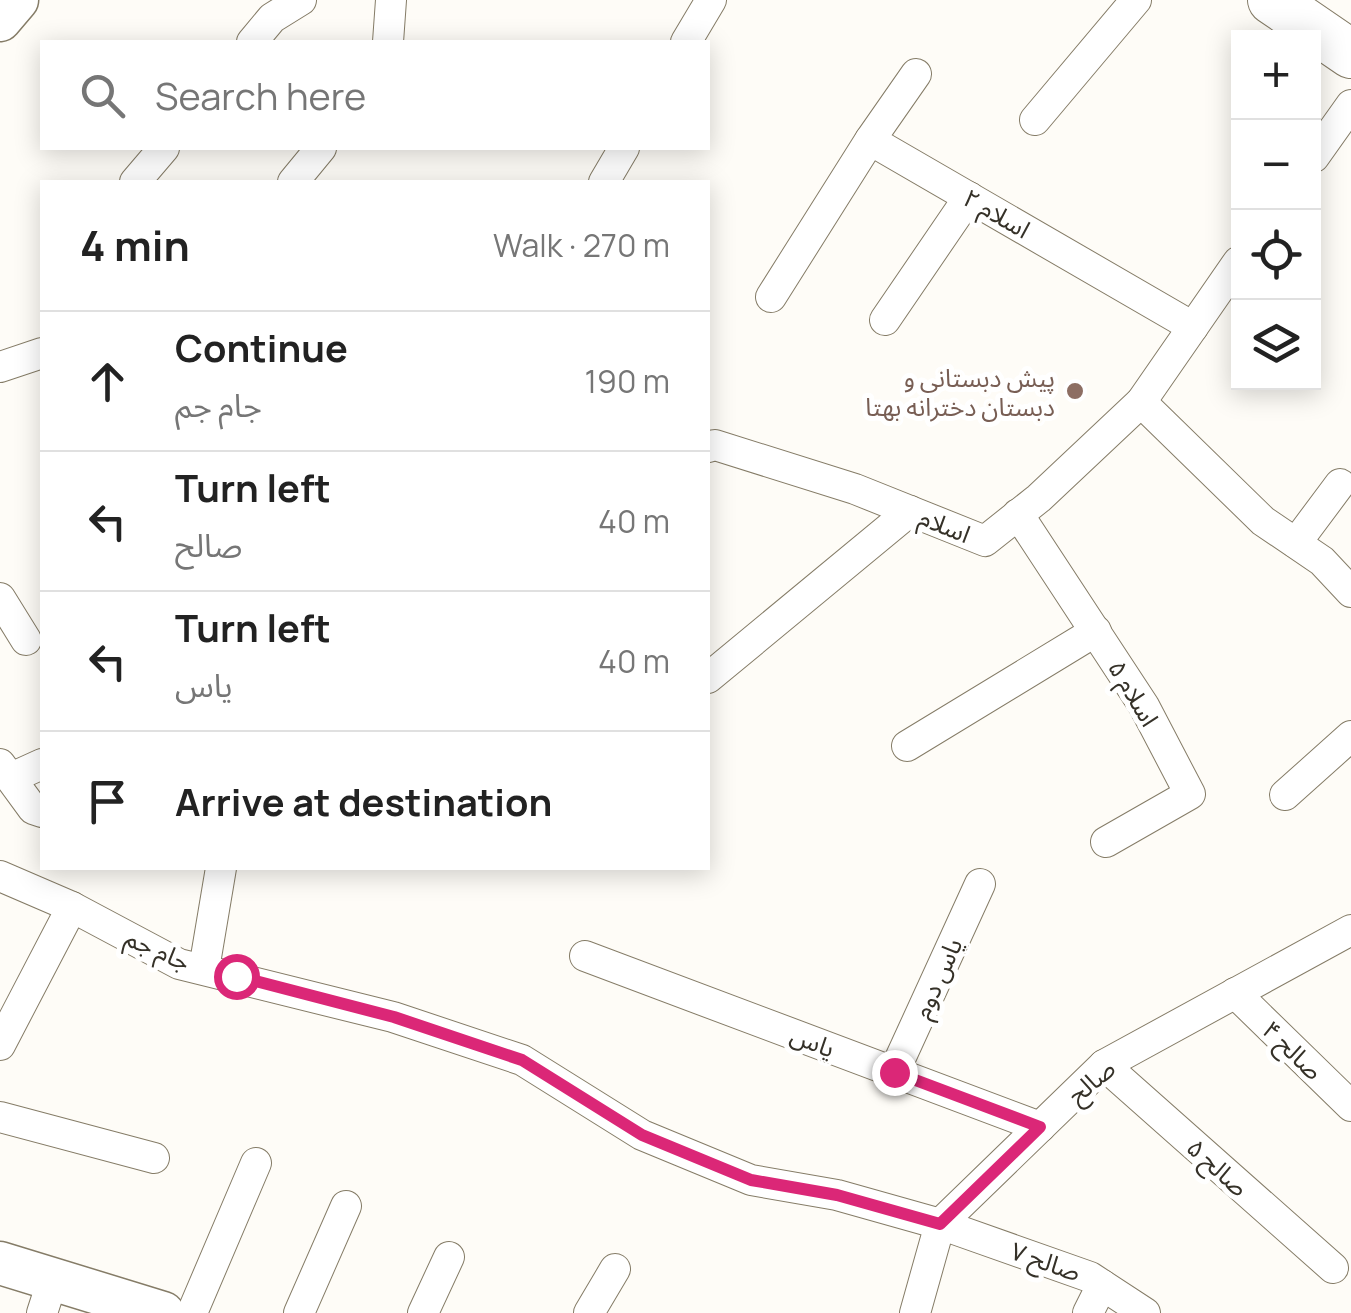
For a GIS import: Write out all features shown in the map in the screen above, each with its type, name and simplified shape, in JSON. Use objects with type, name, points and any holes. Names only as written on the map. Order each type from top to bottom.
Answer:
[{"type":"main road","points":[[1272,0],[1351,54]]},
{"type":"street","points":[[0,20],[17,0]]},
{"type":"street","points":[[254,40],[272,18],[301,0]]},
{"type":"street","points":[[388,40],[391,0]]},
{"type":"street","points":[[687,40],[711,0]]},
{"type":"street","points":[[1035,120],[1136,0]]},
{"type":"street","points":[[771,297],[916,74]]},
{"type":"street","points":[[1321,148],[1351,105]]},
{"type":"street","name":"اسلام ۲","points":[[870,140],[1193,328]]},
{"type":"street","points":[[137,180],[162,150]]},
{"type":"street","points":[[295,180],[319,150]]},
{"type":"street","points":[[605,180],[623,150]]},
{"type":"street","points":[[885,320],[969,196]]},
{"type":"street","name":"اسلام","points":[[710,446],[855,489],[985,540],[1141,402],[1231,280]]},
{"type":"street","points":[[0,368],[40,354]]},
{"type":"street","points":[[1141,402],[1263,521],[1347,581]]},
{"type":"street","points":[[1296,543],[1340,484]]},
{"type":"street","points":[[710,676],[910,510]]},
{"type":"street","name":"اسلام ۵","points":[[1018,514],[1144,706],[1190,794],[1106,842]]},
{"type":"street","points":[[0,598],[23,641]]},
{"type":"street","points":[[906,746],[1096,631]]},
{"type":"street","points":[[1285,795],[1351,736]]},
{"type":"street","points":[[40,764],[5,771],[33,810],[40,812]]},
{"type":"street","points":[[204,969],[220,870]]},
{"type":"street","name":"جام جم","points":[[0,876],[72,907],[180,964],[394,1017],[522,1060],[642,1135],[751,1180],[837,1195],[940,1224]]},
{"type":"street","name":"یاس دوم","points":[[894,1072],[980,884]]},
{"type":"street","points":[[0,1045],[72,907]]},
{"type":"street","name":"صالح","points":[[914,1313],[940,1224],[1104,1065],[1351,930]]},
{"type":"street","name":"یاس","points":[[585,956],[1040,1127]]},
{"type":"street","name":"صالح ۴","points":[[1235,994],[1351,1106]]},
{"type":"street","name":"صالح ۵","points":[[1104,1065],[1333,1268]]},
{"type":"street","points":[[0,1117],[154,1158]]},
{"type":"street","points":[[192,1313],[256,1163]]},
{"type":"street","points":[[298,1313],[346,1206]]},
{"type":"street","name":"صالح ۷","points":[[940,1224],[1090,1276],[1145,1313]]},
{"type":"street","points":[[423,1313],[449,1258]]},
{"type":"street","points":[[0,1263],[47,1296],[163,1313]]},
{"type":"street","points":[[589,1313],[615,1269]]},
{"type":"street","points":[[1088,1313],[1102,1285]]},
{"type":"place","name":"پیش دبستانی و دبستان دخترانه بهتا","points":[[1075,391]]},
{"type":"route","points":[[236,976],[394,1017],[522,1060],[642,1135],[751,1180],[837,1195],[940,1224],[1040,1127],[894,1072]]}]
